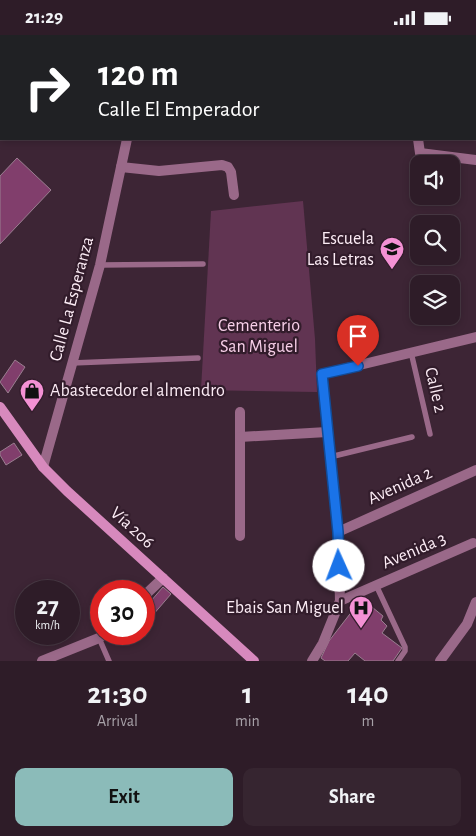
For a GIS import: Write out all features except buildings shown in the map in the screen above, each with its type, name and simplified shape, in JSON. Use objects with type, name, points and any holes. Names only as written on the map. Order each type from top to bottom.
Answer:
[{"type":"main road","name":"Vía 206","points":[[0,407],[43,467],[254,661]]},
{"type":"street","name":"Calle La Esperanza","points":[[43,467],[100,265],[126,140]]},
{"type":"street","points":[[418,140],[420,153],[476,160]]},
{"type":"street","points":[[121,167],[159,171],[222,165],[228,167],[231,172],[234,195]]},
{"type":"street","points":[[312,661],[323,643],[340,601],[338,532],[322,374],[476,337]]},
{"type":"street","points":[[240,412],[240,536]]},
{"type":"street","points":[[240,437],[327,433]]},
{"type":"street","name":"Avenida 2","points":[[338,532],[476,470]]},
{"type":"street","name":"Avenida 3","points":[[340,601],[473,543]]},
{"type":"street","points":[[155,586],[163,578]]},
{"type":"street","points":[[440,661],[467,624],[476,602]]},
{"type":"street","points":[[42,661],[90,641]]},
{"type":"lane","points":[[100,265],[203,264]]},
{"type":"lane","name":"Calle 2","points":[[412,353],[430,435]]},
{"type":"lane","points":[[72,363],[198,358]]},
{"type":"lane","points":[[330,457],[412,437]]},
{"type":"lane","points":[[376,585],[405,647],[405,651],[398,661]]},
{"type":"lane","points":[[104,645],[109,661]]},
{"type":"green space","name":"Cementerio San Miguel","points":[[303,201],[315,339],[317,392],[201,390],[211,211]]},
{"type":"place","name":"Escuela Las Letras","points":[[392,270]]},
{"type":"place","name":"Abastecedor el almendro","points":[[32,412]]},
{"type":"place","name":"Ebais San Miguel","points":[[361,629]]},
{"type":"route","points":[[339,566],[338,532],[322,374],[358,366]]}]
